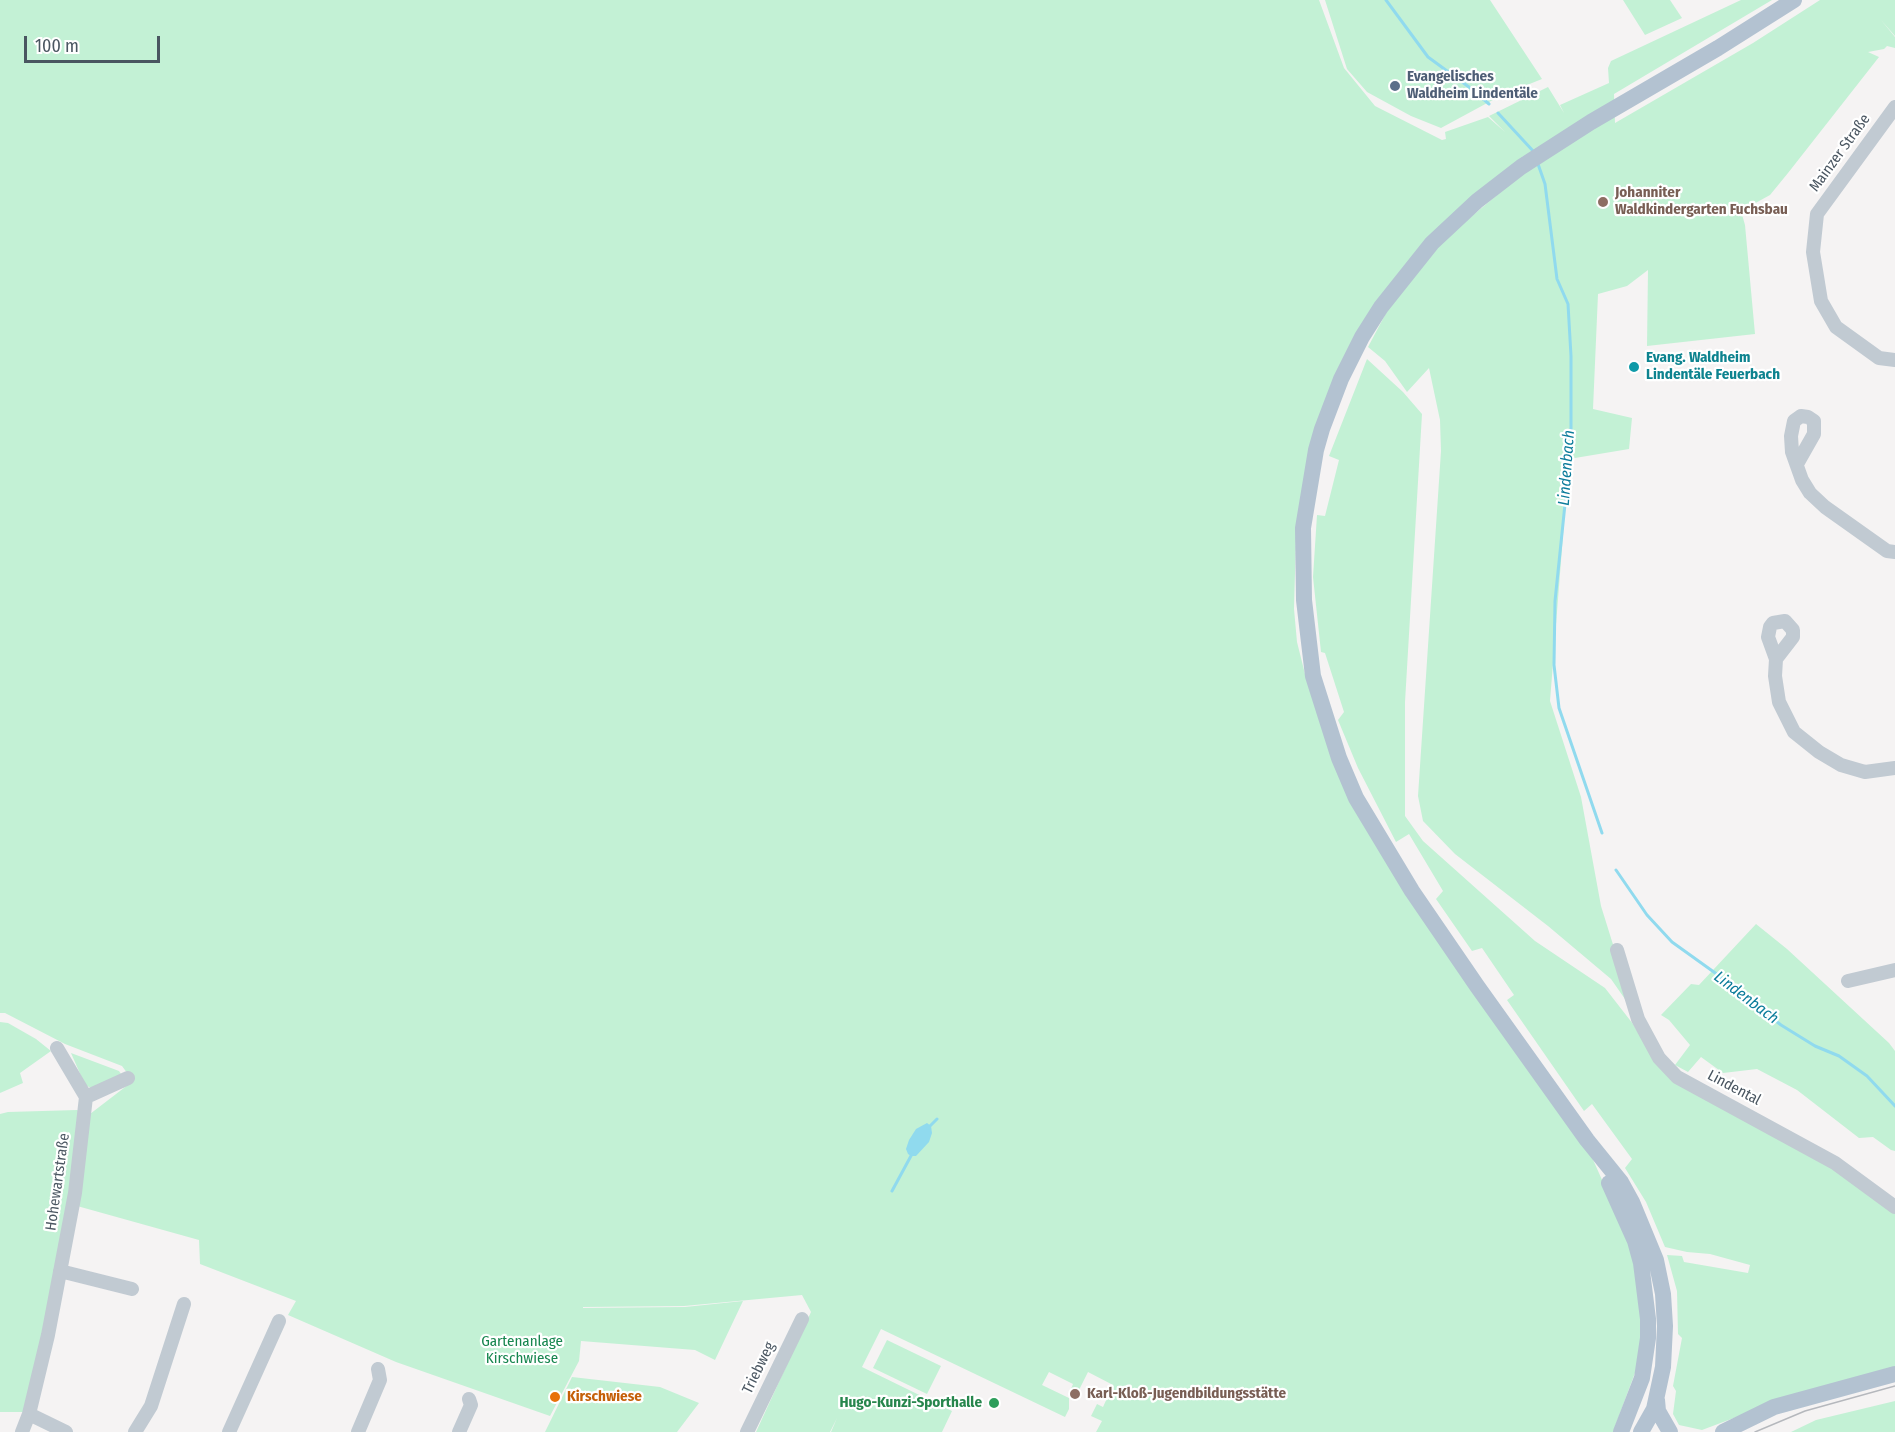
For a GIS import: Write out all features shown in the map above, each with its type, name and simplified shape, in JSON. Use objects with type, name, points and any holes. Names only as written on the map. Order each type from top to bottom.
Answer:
[{"type":"main road","points":[[1670,1432],[1658,1410],[1657,1400],[1664,1366],[1663,1294],[1656,1260],[1632,1202],[1621,1182],[1587,1140],[1412,891],[1356,798],[1339,758],[1318,696],[1309,656],[1304,600],[1303,528],[1316,450],[1337,388],[1362,337],[1395,288],[1432,243],[1477,201],[1546,150],[1725,44],[1794,0]]},
{"type":"main road","points":[[1587,1140],[1617,1198],[1635,1241],[1643,1273],[1648,1338],[1642,1378],[1633,1406],[1638,1431]]},
{"type":"main road","points":[[1723,1432],[1774,1407],[1895,1374]]},
{"type":"main road","points":[[1638,1431],[1657,1400]]},
{"type":"main road","points":[[1737,1432],[1792,1401]]},
{"type":"street","name":"Mainzer Straße","points":[[1895,107],[1817,214],[1813,252],[1821,300],[1836,327],[1879,357],[1895,360]]},
{"type":"street","points":[[1797,464],[1802,480],[1810,493],[1887,551],[1895,552]]},
{"type":"street","points":[[1776,659],[1775,676],[1779,702],[1794,732],[1819,752],[1847,768],[1865,772],[1895,768]]},
{"type":"street","name":"Lindental","points":[[1617,950],[1638,1019],[1659,1058],[1677,1077],[1752,1116],[1835,1164],[1895,1207]]},
{"type":"street","points":[[1848,981],[1895,970]]},
{"type":"street","points":[[57,1048],[86,1097],[128,1078]]},
{"type":"street","name":"Hohewartstraße","points":[[22,1432],[48,1335],[75,1193],[86,1097]]},
{"type":"street","points":[[60,1271],[132,1289]]},
{"type":"street","points":[[135,1432],[151,1406],[184,1304]]},
{"type":"street","name":"Triebweg","points":[[747,1432],[802,1319]]},
{"type":"street","points":[[230,1432],[279,1321]]},
{"type":"street","points":[[358,1432],[380,1380],[378,1369]]},
{"type":"street","points":[[459,1432],[471,1406],[469,1399]]},
{"type":"street","points":[[28,1414],[66,1432]]},
{"type":"green space","name":"Gartenanlage Kirschwiese","points":[[0,0],[1319,0],[1344,68],[1375,106],[1442,140],[1446,139],[1445,132],[1488,117],[1505,132],[1489,116],[1548,87],[1564,113],[1560,105],[1609,83],[1608,68],[1611,61],[1741,0],[1772,0],[1614,94],[1615,123],[1753,43],[1820,0],[1895,0],[1895,36],[1881,20],[1895,37],[1895,48],[1887,46],[1884,49],[1868,52],[1879,57],[1788,173],[1770,195],[1741,211],[1745,225],[1755,334],[1647,346],[1648,270],[1627,286],[1598,294],[1593,409],[1632,418],[1629,449],[1569,459],[1550,701],[1581,797],[1601,906],[1634,1012],[1611,979],[1548,926],[1455,854],[1423,821],[1418,796],[1441,451],[1440,420],[1429,368],[1407,392],[1385,361],[1368,347],[1395,296],[1442,241],[1521,175],[1523,156],[1520,164],[1438,229],[1358,336],[1296,537],[1294,609],[1297,642],[1305,674],[1355,805],[1586,1144],[1632,1247],[1642,1302],[1642,1354],[1613,1432],[1096,1432],[1102,1421],[1091,1416],[1097,1404],[1103,1407],[1113,1385],[1088,1372],[1078,1392],[1071,1389],[1073,1384],[1049,1372],[1042,1385],[1069,1398],[1069,1409],[1065,1417],[881,1329],[862,1367],[952,1411],[942,1432],[831,1432],[837,1418],[830,1432],[756,1432],[811,1312],[802,1295],[684,1306],[583,1307],[685,1307],[743,1301],[715,1360],[695,1350],[581,1341],[579,1361],[550,1416],[396,1362],[288,1315],[296,1301],[200,1264],[199,1240],[70,1204],[51,1309],[24,1412],[0,1412],[0,1114],[77,1110],[90,1114],[133,1081],[122,1066],[65,1044],[5,1013],[0,1013]]},
{"type":"green space","points":[[1325,0],[1490,0],[1542,79],[1502,95],[1441,128],[1411,116],[1367,92],[1347,69]]},
{"type":"green space","points":[[1623,0],[1670,0],[1682,18],[1645,35]]},
{"type":"green space","points":[[1367,359],[1403,392],[1422,414],[1405,702],[1405,816],[1423,841],[1535,941],[1605,988],[1633,1024],[1657,1064],[1833,1167],[1895,1213],[1895,1368],[1803,1392],[1702,1430],[1679,1425],[1673,1414],[1676,1391],[1673,1386],[1682,1338],[1678,1334],[1677,1291],[1667,1255],[1682,1256],[1684,1262],[1748,1273],[1750,1265],[1710,1254],[1665,1247],[1646,1202],[1625,1168],[1632,1159],[1592,1104],[1584,1111],[1507,1000],[1514,995],[1482,948],[1472,951],[1436,899],[1443,891],[1409,834],[1396,842],[1358,768],[1338,720],[1344,712],[1325,653],[1321,652],[1313,577],[1317,515],[1325,516],[1339,460],[1329,456]]},
{"type":"green space","points":[[1756,924],[1787,949],[1895,1051],[1895,1151],[1873,1137],[1859,1138],[1797,1090],[1757,1069],[1723,1073],[1701,1057],[1688,1072],[1675,1065],[1690,1045],[1669,1020],[1661,1015],[1691,984],[1699,985]]},
{"type":"green space","points":[[0,1022],[8,1023],[36,1039],[51,1051],[20,1073],[23,1083],[0,1093]]},
{"type":"green space","points":[[71,1053],[119,1071],[123,1077],[93,1089],[85,1085]]},
{"type":"green space","points":[[887,1340],[941,1366],[927,1394],[873,1368]]},
{"type":"green space","points":[[572,1377],[660,1387],[699,1403],[677,1432],[545,1432]]},
{"type":"green space","points":[[1895,1401],[1895,1432],[1791,1432],[1816,1420]]},
{"type":"water","points":[[927,1123],[931,1126],[932,1133],[929,1142],[916,1156],[911,1156],[906,1149],[909,1140],[916,1129]]},
{"type":"waterway","name":"Lindenbach","points":[[1386,0],[1428,57],[1489,104]]},
{"type":"waterway","name":"Lindenbach","points":[[1498,113],[1534,152]]},
{"type":"waterway","name":"Lindenbach","points":[[1538,164],[1545,184],[1557,279],[1568,304],[1571,356],[1571,446],[1555,601],[1554,665],[1559,708],[1602,833]]},
{"type":"waterway","name":"Lindenbach","points":[[1616,870],[1647,915],[1672,942],[1781,1025],[1815,1046],[1839,1056],[1867,1076],[1895,1106]]},
{"type":"waterway","points":[[928,1128],[937,1119]]},
{"type":"waterway","points":[[892,1191],[912,1154]]},
{"type":"tram line","points":[[1755,1432],[1805,1411],[1895,1386]]},
{"type":"place","name":"Evangelisches Waldheim Lindentäle","points":[[1395,86]]},
{"type":"place","name":"Johanniter Waldkindergarten Fuchsbau","points":[[1603,202]]},
{"type":"place","name":"Evang. Waldheim Lindentäle Feuerbach","points":[[1634,367]]},
{"type":"place","name":"Karl-Kloß-Jugendbildungsstätte","points":[[1075,1394]]},
{"type":"place","name":"Kirschwiese","points":[[555,1397]]},
{"type":"place","name":"Hugo-Kunzi-Sporthalle","points":[[994,1403]]}]
